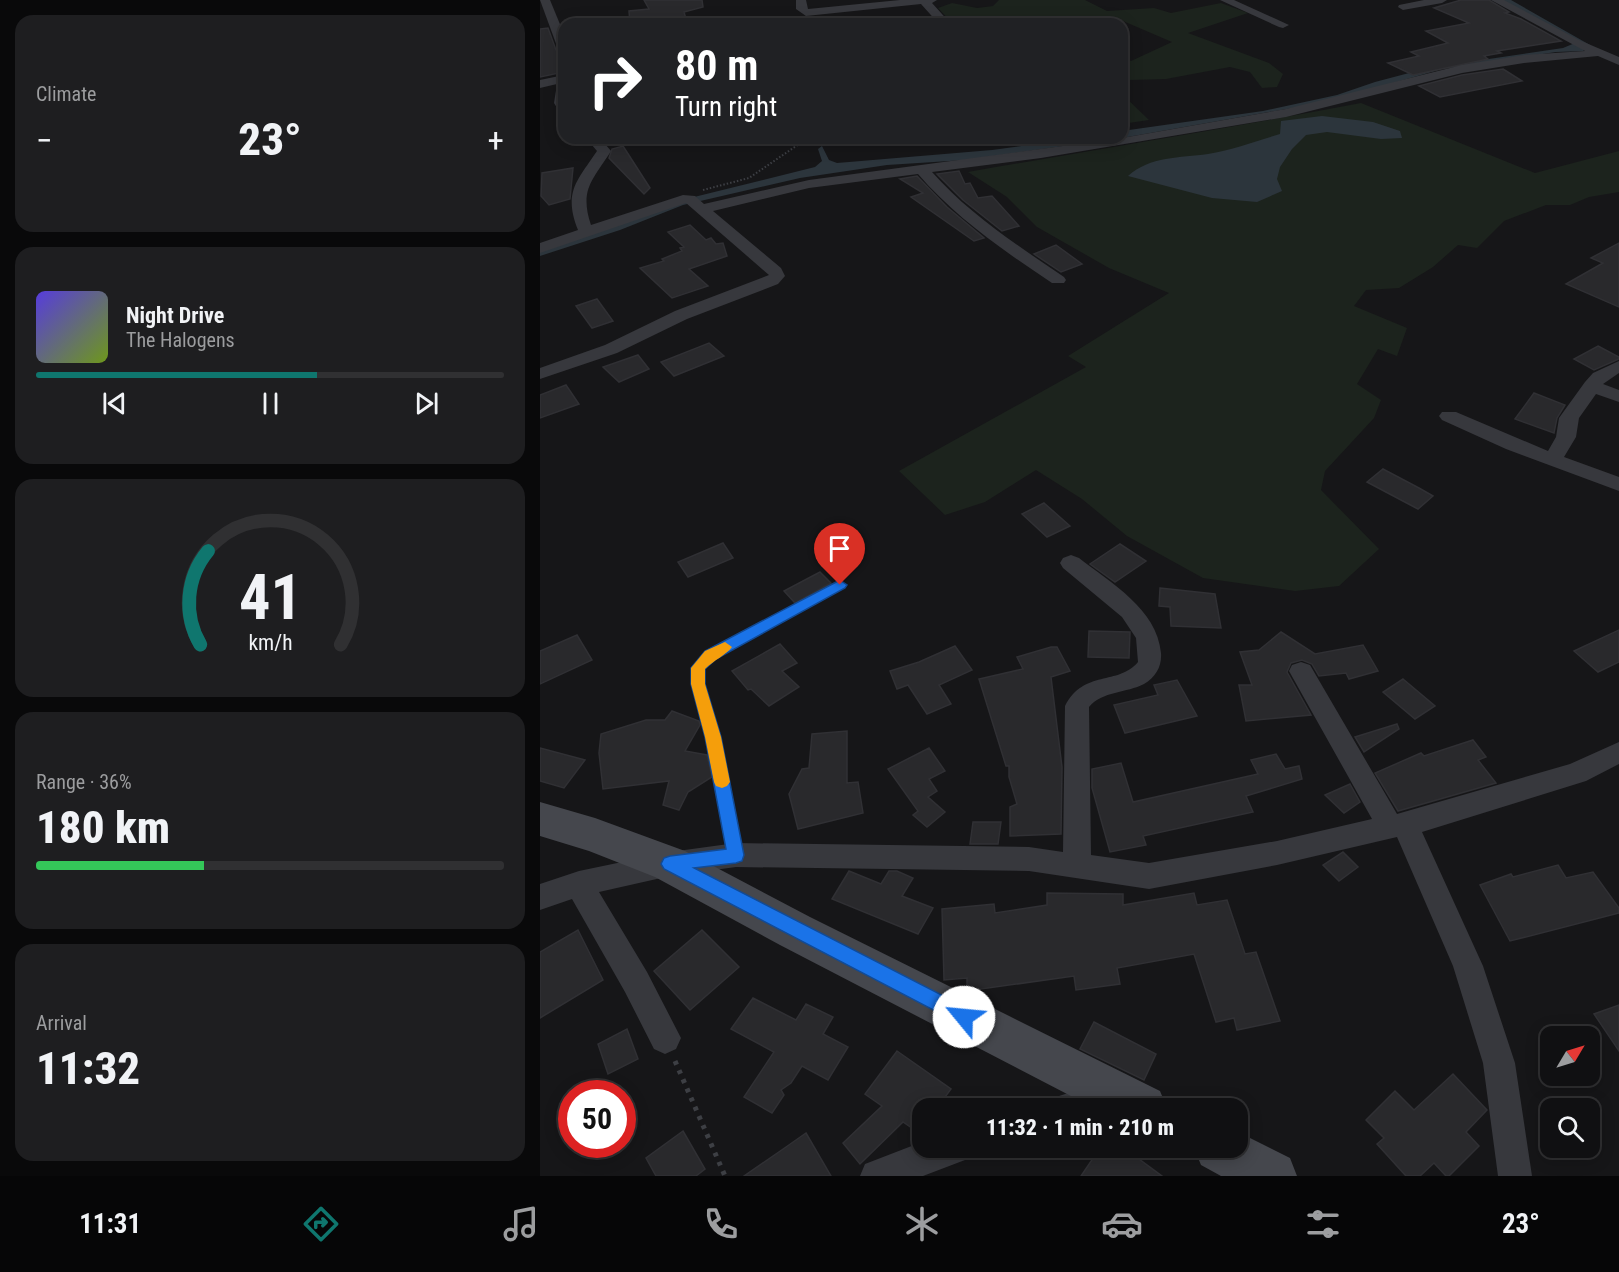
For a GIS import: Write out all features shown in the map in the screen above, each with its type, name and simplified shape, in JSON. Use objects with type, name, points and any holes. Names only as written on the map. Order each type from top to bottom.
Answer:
[{"type":"main road","points":[[540,819],[595,835],[670,864],[795,931],[1124,1098]]},
{"type":"main road","points":[[1237,1158],[1272,1176]]},
{"type":"street","points":[[558,31],[545,1],[561,0]]},
{"type":"street","points":[[801,0],[801,9],[806,13],[928,1],[941,18]]},
{"type":"street","points":[[1225,0],[1283,25]]},
{"type":"street","points":[[1403,7],[1442,0]]},
{"type":"street","points":[[1496,0],[1619,61]]},
{"type":"street","points":[[1515,0],[1578,41]]},
{"type":"street","points":[[1435,65],[1551,48],[1578,41]]},
{"type":"street","points":[[1128,139],[1286,113],[1452,71],[1524,59],[1596,51]]},
{"type":"street","points":[[540,84],[558,81]]},
{"type":"street","points":[[586,232],[579,215],[578,200],[585,176],[604,151],[598,144]]},
{"type":"street","points":[[540,248],[586,232],[693,203],[809,184],[1101,144]]},
{"type":"street","points":[[920,168],[938,189],[980,226],[1058,280]]},
{"type":"street","points":[[540,374],[611,349],[681,315],[772,281],[777,276],[775,271],[693,203]]},
{"type":"street","points":[[1553,459],[1566,436],[1569,418],[1599,377],[1619,366]]},
{"type":"street","points":[[1592,386],[1619,396]]},
{"type":"street","points":[[1449,416],[1513,445],[1619,484]]},
{"type":"street","points":[[1071,563],[1130,611],[1148,638],[1150,663],[1141,674],[1086,695],[1077,706],[1077,865]]},
{"type":"street","points":[[1301,671],[1398,826],[1468,966],[1495,1052],[1515,1176]]},
{"type":"street","points":[[540,897],[579,884],[670,864],[736,855],[1029,859],[1149,876],[1277,853],[1398,826],[1577,773],[1619,752]]},
{"type":"street","points":[[579,884],[636,982],[665,1038]]},
{"type":"street","points":[[877,1176],[926,1158]]},
{"type":"lane","points":[[736,855],[713,737],[698,684],[698,668],[711,655],[840,585]]},
{"type":"path","points":[[693,203],[702,191],[749,178],[799,144]]},
{"type":"path","points":[[665,1038],[725,1176]]},
{"type":"shaded area","points":[[999,0],[1085,0],[1107,11],[1154,8],[1171,13],[1221,3],[1248,13],[1188,33],[1269,63],[1283,74],[1277,87],[1262,88],[1250,72],[1230,67],[1166,79],[1128,82],[1128,60],[1131,61],[1172,42],[1128,23],[1128,18],[947,18],[938,8],[952,3],[977,8],[993,6]]},
{"type":"shaded area","points":[[1501,0],[1511,0],[1590,45],[1583,51],[1556,52],[1442,69],[1326,102],[1128,137],[1128,130],[1263,111],[1337,95],[1428,68],[1563,48],[1575,43]]},
{"type":"shaded area","points":[[1128,100],[1149,120],[1128,123]]},
{"type":"shaded area","points":[[1361,103],[1535,173],[1619,151],[1619,192],[1589,197],[1570,205],[1546,205],[1504,221],[1477,248],[1458,245],[1433,267],[1399,288],[1366,290],[1354,306],[1407,328],[1397,356],[1378,349],[1357,384],[1381,400],[1374,418],[1325,471],[1321,490],[1379,549],[1339,586],[1295,591],[1203,578],[1127,536],[1082,499],[1036,470],[985,502],[945,515],[899,471],[1086,367],[1068,356],[1169,293],[1109,268],[1037,227],[1007,197],[968,172]]},
{"type":"shaded area","points":[[1322,116],[1373,122],[1400,131],[1402,138],[1381,139],[1327,132],[1306,135],[1292,149],[1280,167],[1277,179],[1282,191],[1257,202],[1212,198],[1128,176],[1137,169],[1156,161],[1208,154],[1280,134],[1281,121]]},
{"type":"shaded area","points":[[1036,144],[1078,144],[965,160],[887,165],[800,178],[683,205],[620,230],[540,256],[540,248],[690,198],[815,167],[822,161],[818,149],[822,146],[829,160],[837,163]]},
{"type":"building","points":[[644,0],[702,0],[703,7],[684,12],[686,18],[630,18],[629,11],[649,9]]},
{"type":"building","points":[[1461,0],[1489,0],[1509,12],[1505,13],[1561,41],[1497,51],[1501,53],[1484,56],[1488,59],[1413,75],[1388,63],[1419,56],[1411,52],[1448,43],[1426,31],[1469,23],[1434,8]]},
{"type":"building","points":[[548,28],[558,51],[558,73],[540,77],[540,29]]},
{"type":"building","points":[[1503,69],[1522,81],[1440,97],[1419,86],[1462,75]]},
{"type":"building","points":[[623,146],[650,188],[644,194],[609,158],[612,149]]},
{"type":"building","points":[[573,168],[570,199],[549,205],[541,196],[542,173]]},
{"type":"building","points":[[959,171],[965,184],[970,183],[978,198],[992,196],[1019,226],[1002,231],[963,200],[937,174]]},
{"type":"building","points":[[917,176],[947,207],[984,238],[974,241],[911,197],[923,193],[900,179]]},
{"type":"building","points":[[690,225],[706,240],[711,238],[716,244],[723,243],[727,256],[689,269],[708,286],[672,298],[640,268],[664,261],[662,259],[682,251],[680,248],[684,247],[668,232]]},
{"type":"building","points":[[1619,243],[1619,307],[1566,284],[1603,263],[1591,258]]},
{"type":"building","points":[[1056,245],[1082,264],[1061,272],[1034,254]]},
{"type":"building","points":[[597,299],[613,321],[592,328],[576,306]]},
{"type":"building","points":[[709,343],[724,356],[674,376],[661,362]]},
{"type":"building","points":[[1598,346],[1619,359],[1594,370],[1574,359]]},
{"type":"building","points":[[638,355],[649,369],[619,382],[603,367]]},
{"type":"building","points":[[566,385],[579,404],[540,418],[540,395]]},
{"type":"building","points":[[1534,393],[1565,405],[1557,418],[1554,433],[1515,419]]},
{"type":"building","points":[[1383,469],[1433,496],[1418,509],[1367,482]]},
{"type":"building","points":[[1044,503],[1070,526],[1047,537],[1022,514]]},
{"type":"building","points":[[723,543],[733,558],[688,577],[678,562]]},
{"type":"building","points":[[1120,544],[1146,561],[1115,582],[1090,564]]},
{"type":"building","points":[[820,572],[831,583],[795,603],[784,591]]},
{"type":"building","points":[[1160,588],[1215,594],[1221,628],[1171,626],[1170,607],[1159,606]]},
{"type":"building","points":[[1619,630],[1619,662],[1598,672],[1574,651]]},
{"type":"building","points":[[1089,631],[1130,632],[1129,658],[1088,657]]},
{"type":"building","points":[[1281,632],[1315,654],[1363,645],[1378,671],[1349,679],[1346,673],[1319,676],[1312,664],[1302,660],[1291,663],[1287,672],[1311,715],[1246,721],[1239,685],[1252,685],[1240,652],[1259,650]]},
{"type":"building","points":[[577,635],[592,660],[540,684],[540,651]]},
{"type":"building","points":[[780,644],[797,663],[782,671],[799,687],[769,706],[751,689],[748,690],[732,671]]},
{"type":"building","points":[[955,646],[972,670],[939,685],[951,704],[927,714],[908,685],[897,689],[890,671],[919,662]]},
{"type":"building","points":[[1057,647],[1070,671],[1051,677],[1062,767],[1061,834],[1010,836],[1010,807],[1017,804],[1009,777],[1009,766],[1006,766],[979,679],[1023,669],[1017,657]]},
{"type":"building","points":[[1403,679],[1435,706],[1415,719],[1383,692]]},
{"type":"building","points":[[1177,680],[1197,716],[1125,733],[1114,705],[1158,695],[1154,685]]},
{"type":"building","points":[[672,711],[699,721],[700,725],[685,751],[707,755],[712,777],[688,792],[679,810],[663,805],[669,781],[603,789],[599,753],[601,734],[646,720],[665,720]]},
{"type":"building","points":[[1397,724],[1399,729],[1364,752],[1355,737]]},
{"type":"building","points":[[847,731],[847,783],[858,782],[863,813],[798,829],[789,794],[802,769],[809,768],[812,734]]},
{"type":"building","points":[[1473,740],[1486,757],[1478,760],[1496,783],[1398,811],[1375,773],[1421,753],[1424,756]]},
{"type":"building","points":[[540,748],[585,760],[564,788],[540,781]]},
{"type":"building","points":[[929,748],[945,771],[929,779],[937,791],[928,797],[945,812],[927,827],[913,815],[918,811],[888,769]]},
{"type":"building","points":[[1276,754],[1285,769],[1299,766],[1302,779],[1246,796],[1253,812],[1143,836],[1146,845],[1110,852],[1092,788],[1092,769],[1121,763],[1133,802],[1258,774],[1251,760]]},
{"type":"building","points":[[1350,784],[1360,802],[1344,813],[1325,795]]},
{"type":"building","points":[[973,822],[1001,822],[998,844],[970,844]]},
{"type":"building","points":[[1343,852],[1358,867],[1339,881],[1323,865]]},
{"type":"building","points":[[1558,865],[1566,878],[1593,872],[1619,908],[1619,913],[1510,941],[1480,885],[1511,874],[1513,877]]},
{"type":"building","points":[[849,871],[881,884],[889,871],[897,871],[913,878],[902,896],[933,908],[918,934],[832,899]]},
{"type":"building","points":[[1047,893],[1123,894],[1123,905],[1194,893],[1197,905],[1227,900],[1245,954],[1256,952],[1280,1021],[1237,1030],[1234,1018],[1216,1022],[1194,954],[1117,968],[1120,984],[1076,990],[1074,976],[967,991],[967,978],[944,980],[942,909],[994,904],[995,913],[1047,905]]},
{"type":"building","points":[[578,930],[603,980],[540,1018],[540,952]]},
{"type":"building","points":[[702,930],[739,967],[690,1010],[654,971]]},
{"type":"building","points":[[753,998],[796,1020],[806,1004],[833,1017],[823,1034],[848,1047],[828,1080],[802,1066],[791,1083],[781,1090],[784,1095],[772,1113],[744,1097],[774,1052],[731,1029]]},
{"type":"building","points":[[1619,1005],[1619,1051],[1594,1014]]},
{"type":"building","points":[[1094,1022],[1156,1054],[1144,1080],[1080,1049]]},
{"type":"building","points":[[627,1029],[638,1059],[608,1074],[598,1044]]},
{"type":"building","points":[[897,1051],[951,1089],[944,1098],[912,1098],[912,1128],[903,1122],[860,1164],[843,1143],[882,1106],[865,1094]]},
{"type":"building","points":[[1453,1074],[1487,1110],[1466,1132],[1479,1146],[1449,1176],[1446,1176],[1434,1163],[1420,1176],[1406,1176],[1377,1144],[1384,1138],[1366,1120],[1395,1091],[1414,1110]]},
{"type":"building","points":[[683,1131],[705,1169],[696,1176],[656,1176],[646,1158]]},
{"type":"building","points":[[806,1133],[831,1176],[744,1176],[786,1147]]},
{"type":"building","points":[[1093,1158],[1138,1158],[1162,1176],[1081,1176]]},
{"type":"slow traffic","points":[[722,782],[713,737],[698,684],[698,668],[711,655],[725,647]]},
{"type":"route","points":[[840,585],[711,655],[698,668],[698,684],[713,737],[736,855],[670,864],[964,1017]]}]
